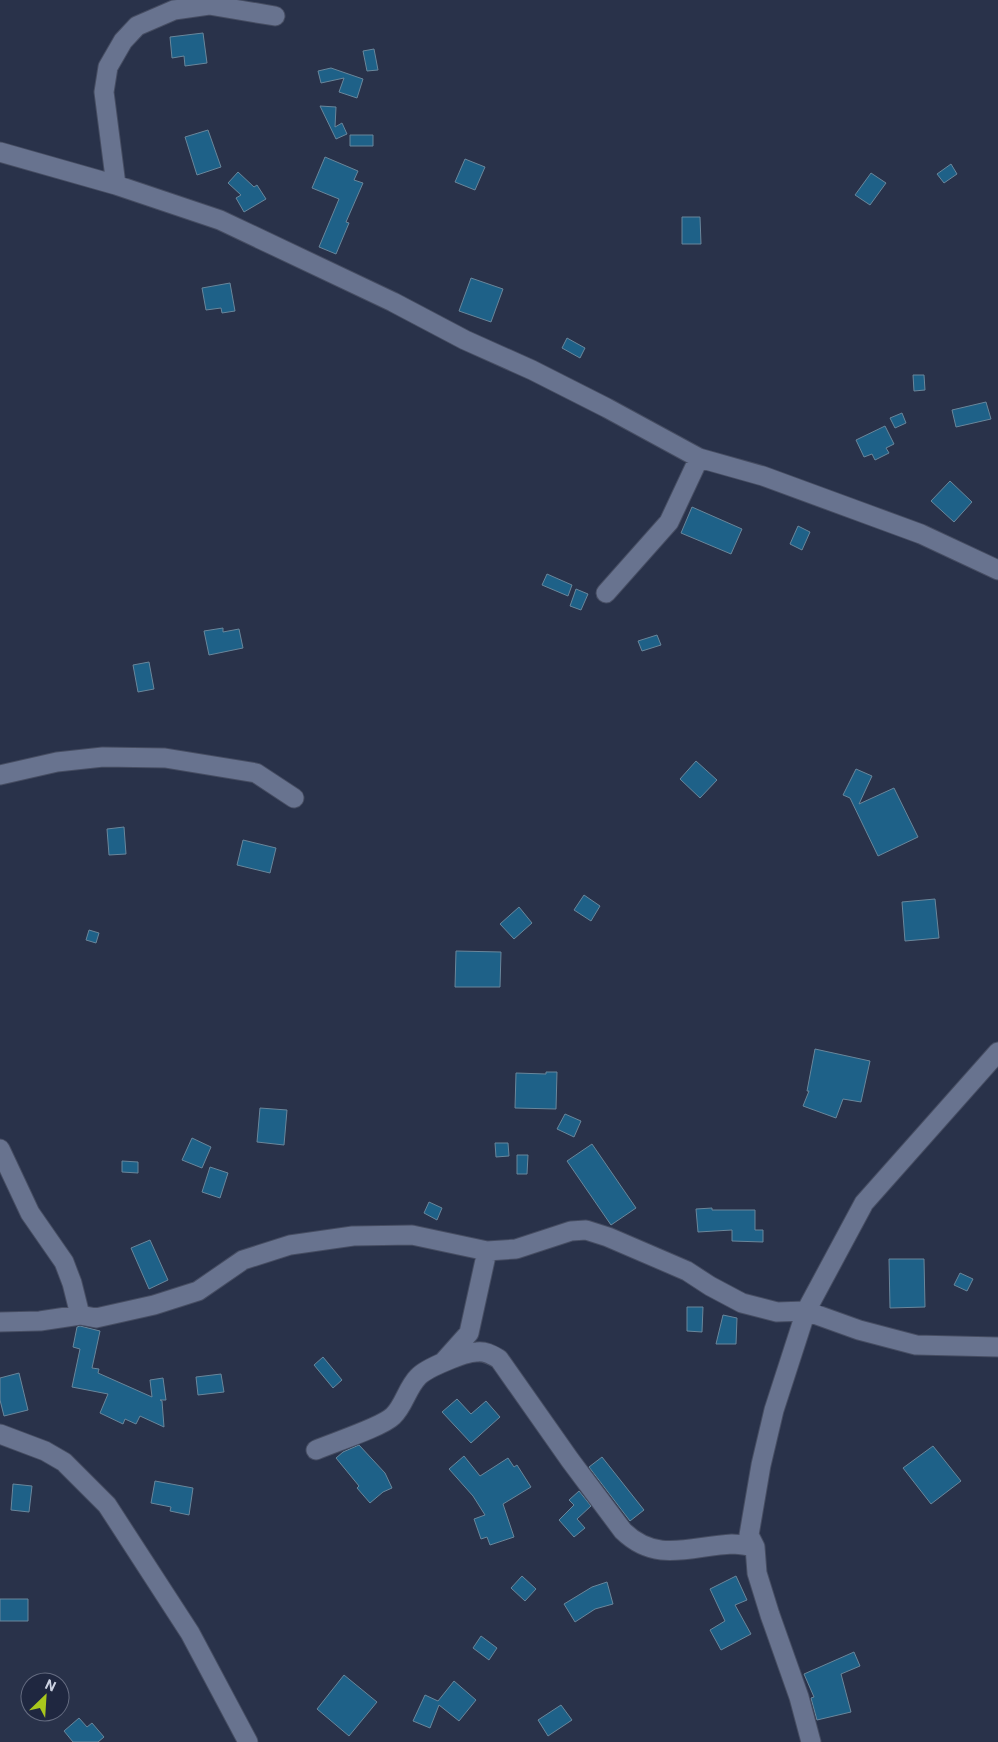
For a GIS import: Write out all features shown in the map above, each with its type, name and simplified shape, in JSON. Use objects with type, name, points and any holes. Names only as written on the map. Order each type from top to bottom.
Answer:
[{"type":"street","points":[[116,185],[104,92],[108,67],[123,40],[137,26],[174,10],[209,5],[275,16]]},
{"type":"street","points":[[0,152],[116,185],[220,220],[393,302],[465,340],[532,370],[699,458],[764,476],[921,534],[998,570]]},
{"type":"street","points":[[606,592],[669,522],[699,458]]},
{"type":"street","points":[[0,774],[58,762],[103,757],[165,758],[256,773],[294,798]]},
{"type":"street","points":[[811,1742],[799,1697],[757,1573],[755,1547],[749,1535],[761,1465],[774,1410],[806,1311],[864,1203],[998,1052]]},
{"type":"street","points":[[0,1149],[30,1213],[64,1262],[72,1283],[80,1315]]},
{"type":"street","points":[[0,1322],[40,1321],[80,1315],[96,1318],[154,1306],[198,1291],[243,1260],[290,1244],[353,1236],[412,1235],[487,1251],[516,1249],[571,1231],[586,1230],[608,1237],[687,1271],[742,1303],[777,1312],[806,1311],[859,1330],[916,1345],[998,1347]]},
{"type":"street","points":[[441,1364],[469,1333],[487,1251]]},
{"type":"street","points":[[316,1450],[379,1424],[393,1416],[416,1378],[422,1373],[462,1354],[475,1351],[484,1352],[498,1359],[570,1460],[623,1531],[632,1540],[642,1546],[658,1550],[698,1549],[735,1544],[755,1547]]},
{"type":"street","points":[[0,1434],[44,1451],[64,1462],[107,1505],[190,1633],[248,1742]]},
{"type":"building","points":[[203,33],[207,63],[185,66],[184,56],[172,58],[170,37]]},
{"type":"building","points":[[374,49],[378,70],[367,71],[363,51]]},
{"type":"building","points":[[331,68],[363,79],[357,98],[339,92],[344,78],[321,83],[318,71]]},
{"type":"building","points":[[320,106],[336,107],[335,127],[342,123],[347,134],[336,139]]},
{"type":"building","points":[[208,130],[221,167],[197,175],[185,137]]},
{"type":"building","points":[[350,135],[373,135],[373,146],[350,146]]},
{"type":"building","points":[[325,157],[358,171],[354,180],[363,183],[346,222],[349,223],[336,254],[319,247],[339,199],[312,188]]},
{"type":"building","points":[[465,159],[485,167],[475,190],[455,182]]},
{"type":"building","points":[[951,164],[957,174],[944,183],[937,174]]},
{"type":"building","points":[[238,172],[254,187],[257,185],[266,199],[244,212],[236,198],[241,195],[228,183]]},
{"type":"building","points":[[871,173],[886,183],[870,205],[855,195]]},
{"type":"building","points":[[682,217],[700,217],[701,244],[682,244]]},
{"type":"building","points":[[471,278],[503,289],[491,322],[459,311]]},
{"type":"building","points":[[230,283],[235,311],[222,313],[221,308],[206,310],[202,288]]},
{"type":"building","points":[[567,338],[585,348],[580,358],[562,348]]},
{"type":"building","points":[[913,375],[924,375],[925,390],[914,391]]},
{"type":"building","points":[[986,402],[991,419],[956,427],[952,410]]},
{"type":"building","points":[[902,413],[906,423],[895,428],[890,418]]},
{"type":"building","points":[[885,426],[894,444],[886,448],[889,453],[875,460],[872,454],[864,457],[856,440]]},
{"type":"building","points":[[950,481],[972,502],[954,522],[931,501]]},
{"type":"building","points":[[692,507],[742,529],[731,554],[681,533]]},
{"type":"building","points":[[798,526],[810,532],[802,550],[790,544]]},
{"type":"building","points":[[547,574],[572,585],[568,596],[542,585]]},
{"type":"building","points":[[576,589],[588,594],[581,610],[570,606]]},
{"type":"building","points":[[223,628],[223,632],[239,629],[243,648],[209,655],[204,631]]},
{"type":"building","points":[[657,635],[661,645],[642,651],[638,641]]},
{"type":"building","points":[[149,662],[154,689],[138,692],[133,665]]},
{"type":"building","points":[[696,761],[717,780],[700,798],[680,779]]},
{"type":"building","points":[[856,769],[872,776],[859,804],[894,788],[918,837],[878,856],[850,798],[843,795]]},
{"type":"building","points":[[124,827],[126,854],[109,855],[107,829]]},
{"type":"building","points":[[243,840],[276,848],[270,873],[237,865]]},
{"type":"building","points":[[584,895],[600,906],[591,921],[574,910]]},
{"type":"building","points":[[935,899],[939,938],[905,941],[902,902]]},
{"type":"building","points":[[519,907],[532,923],[514,939],[500,924]]},
{"type":"building","points":[[89,930],[99,933],[96,943],[86,940]]},
{"type":"building","points":[[456,951],[501,952],[500,987],[455,987]]},
{"type":"building","points":[[815,1049],[870,1061],[861,1102],[843,1099],[836,1118],[803,1106],[809,1091],[807,1091]]},
{"type":"building","points":[[546,1072],[557,1072],[556,1109],[515,1108],[516,1073],[546,1074]]},
{"type":"building","points":[[260,1108],[287,1110],[284,1145],[257,1142]]},
{"type":"building","points":[[565,1114],[581,1121],[574,1137],[557,1129]]},
{"type":"building","points":[[192,1138],[211,1147],[202,1168],[182,1160]]},
{"type":"building","points":[[495,1143],[508,1143],[509,1156],[496,1157]]},
{"type":"building","points":[[592,1144],[636,1208],[611,1225],[567,1161]]},
{"type":"building","points":[[517,1155],[528,1155],[527,1174],[517,1174]]},
{"type":"building","points":[[122,1161],[138,1162],[138,1173],[122,1172]]},
{"type":"building","points":[[210,1167],[228,1173],[220,1198],[202,1192]]},
{"type":"building","points":[[429,1202],[442,1208],[437,1220],[424,1213]]},
{"type":"building","points":[[712,1208],[712,1210],[755,1210],[755,1230],[763,1230],[763,1242],[732,1241],[732,1230],[698,1232],[696,1209]]},
{"type":"building","points":[[150,1240],[168,1280],[149,1289],[131,1248]]},
{"type":"building","points":[[889,1259],[924,1259],[925,1307],[890,1308]]},
{"type":"building","points":[[960,1273],[973,1279],[967,1291],[954,1285]]},
{"type":"building","points":[[687,1307],[703,1307],[702,1332],[687,1331]]},
{"type":"building","points":[[723,1315],[737,1318],[736,1344],[716,1344]]},
{"type":"building","points":[[77,1327],[100,1331],[92,1368],[99,1369],[98,1373],[152,1397],[150,1380],[163,1378],[166,1400],[160,1400],[162,1401],[164,1427],[140,1416],[136,1424],[125,1419],[123,1424],[100,1413],[108,1394],[72,1387],[80,1349],[73,1347]]},
{"type":"building","points":[[323,1357],[342,1380],[333,1388],[314,1365]]},
{"type":"building","points":[[19,1373],[28,1410],[4,1416],[0,1400],[0,1378]]},
{"type":"building","points":[[221,1374],[224,1392],[198,1395],[196,1377]]},
{"type":"building","points":[[457,1399],[471,1414],[486,1401],[500,1417],[471,1443],[442,1412]]},
{"type":"building","points":[[359,1445],[385,1473],[392,1488],[383,1492],[370,1503],[336,1458],[343,1452]]},
{"type":"building","points":[[933,1446],[961,1481],[931,1504],[903,1468]]},
{"type":"building","points":[[464,1456],[480,1476],[508,1458],[514,1467],[517,1465],[531,1487],[503,1504],[514,1537],[490,1545],[487,1537],[481,1539],[474,1519],[485,1515],[473,1496],[449,1469]]},
{"type":"building","points":[[602,1457],[644,1510],[630,1521],[589,1467]]},
{"type":"building","points":[[155,1481],[193,1488],[189,1515],[170,1511],[171,1507],[151,1503]]},
{"type":"building","points":[[13,1484],[32,1486],[29,1512],[11,1510]]},
{"type":"building","points":[[579,1491],[591,1506],[577,1519],[585,1528],[574,1537],[559,1520],[574,1505],[569,1500]]},
{"type":"building","points":[[522,1576],[536,1589],[525,1601],[511,1588]]},
{"type":"building","points":[[736,1576],[747,1600],[735,1605],[751,1634],[721,1650],[710,1630],[725,1621],[710,1589]]},
{"type":"building","points":[[607,1582],[613,1604],[595,1609],[575,1622],[564,1604],[592,1587]]},
{"type":"building","points":[[0,1599],[28,1599],[28,1621],[0,1621]]},
{"type":"building","points":[[481,1636],[497,1648],[489,1660],[473,1648]]},
{"type":"building","points":[[854,1652],[860,1666],[841,1674],[851,1712],[817,1720],[811,1698],[814,1697],[804,1674]]},
{"type":"building","points":[[344,1675],[377,1702],[349,1736],[317,1709]]},
{"type":"building","points":[[454,1681],[476,1700],[459,1721],[439,1705],[430,1728],[413,1721],[425,1695],[438,1701]]},
{"type":"building","points":[[561,1705],[572,1720],[548,1736],[538,1720]]},
{"type":"building","points":[[79,1718],[87,1727],[92,1723],[104,1737],[98,1742],[73,1742],[64,1731]]}]
